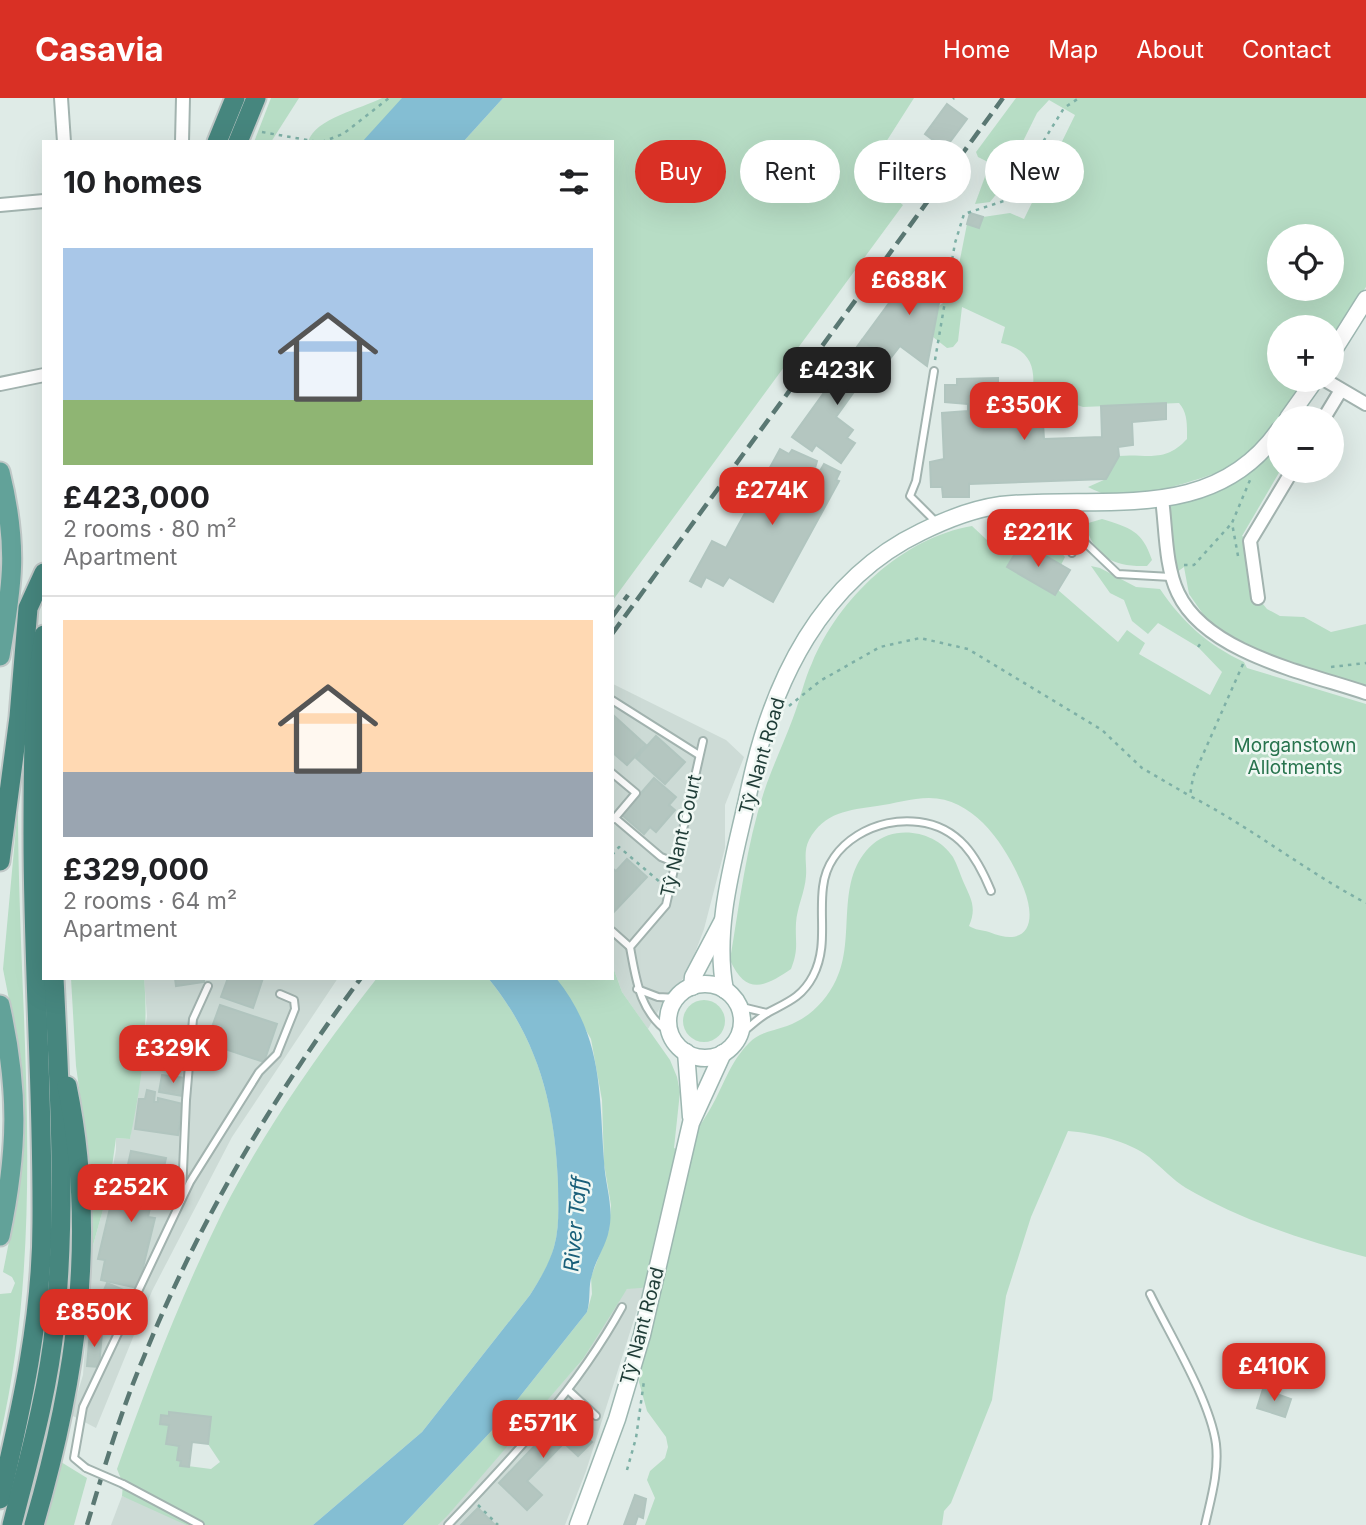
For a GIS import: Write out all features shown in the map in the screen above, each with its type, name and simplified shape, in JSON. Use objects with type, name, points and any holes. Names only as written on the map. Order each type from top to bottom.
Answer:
[{"type":"highway","points":[[218,140],[235,98]]},
{"type":"highway","points":[[239,140],[256,98]]},
{"type":"highway","points":[[0,861],[19,717],[28,608],[42,577]]},
{"type":"highway","points":[[0,1499],[28,1374],[38,1302],[42,1223],[33,907],[33,760],[36,693],[42,650]]},
{"type":"highway","points":[[12,1525],[39,1422],[55,1325],[61,1216],[54,980]]},
{"type":"highway","points":[[34,1525],[65,1410],[80,1283],[80,1185],[76,1135],[57,1037]]},
{"type":"main road","points":[[1344,334],[1366,299]]},
{"type":"main road","name":"Tŷ Nant Road","points":[[725,990],[721,970],[723,920],[754,771],[768,721],[802,642],[825,608],[849,581],[880,555],[937,524],[1001,505],[1162,499],[1214,486],[1252,462],[1267,444]]},
{"type":"main road","points":[[0,472],[14,546],[13,578],[0,656]]},
{"type":"main road","name":"Tŷ Nant Road","points":[[692,987],[693,977],[723,920]]},
{"type":"main road","points":[[723,1053],[711,1057],[686,1052],[670,1032],[670,1009],[677,998],[692,987],[713,985],[725,990],[738,1006],[742,1023],[739,1035]]},
{"type":"main road","points":[[0,1236],[11,1176],[16,1108],[13,1068],[1,1011]]},
{"type":"main road","name":"Tŷ Nant Road","points":[[578,1525],[636,1354],[691,1122],[723,1053],[739,1035]]},
{"type":"main road","name":"Tŷ Nant Road","points":[[686,1052],[691,1122]]},
{"type":"street","points":[[61,98],[64,140]]},
{"type":"street","points":[[182,140],[183,98]]},
{"type":"street","points":[[0,205],[42,201]]},
{"type":"street","points":[[0,384],[42,375]]},
{"type":"street","points":[[1344,392],[1366,404]]},
{"type":"street","points":[[1258,598],[1250,541],[1285,483]]},
{"type":"street","points":[[1162,499],[1177,591],[1194,619],[1210,633],[1247,652],[1366,694]]},
{"type":"lane","points":[[934,370],[916,481],[910,496],[937,524]]},
{"type":"lane","points":[[1072,553],[1066,535],[1076,534],[1083,538],[1102,562],[1118,574],[1172,571]]},
{"type":"lane","name":"Tŷ Nant Court","points":[[614,701],[699,755]]},
{"type":"lane","name":"Tŷ Nant Court","points":[[630,947],[666,905],[703,741]]},
{"type":"lane","points":[[614,775],[636,793],[614,819],[662,857],[676,863]]},
{"type":"lane","points":[[739,1035],[767,1013],[790,1003],[805,990],[814,976],[821,957],[823,884],[843,847],[861,832],[883,822],[906,820],[946,830],[967,846],[980,863],[991,891]]},
{"type":"lane","points":[[614,933],[630,947],[637,989],[660,1026],[670,1032]]},
{"type":"lane","points":[[182,1200],[186,1100],[194,1019],[208,986]]},
{"type":"lane","points":[[637,989],[658,997],[677,998]]},
{"type":"lane","points":[[200,1525],[123,1484],[86,1468],[74,1458],[74,1448],[83,1408],[206,1153],[259,1072],[277,1054],[295,1009],[294,1000],[279,994]]},
{"type":"lane","points":[[738,1006],[767,1013]]},
{"type":"lane","points":[[1150,1294],[1204,1406],[1216,1442],[1214,1488],[1205,1525]]},
{"type":"lane","points":[[448,1525],[568,1390],[603,1342],[622,1307]]},
{"type":"lane","points":[[568,1390],[596,1416]]},
{"type":"path","points":[[326,140],[343,134],[389,98]]},
{"type":"path","points":[[934,370],[960,221],[970,210],[1007,200],[1064,108],[1079,98]]},
{"type":"path","points":[[262,132],[308,140]]},
{"type":"path","points":[[1172,571],[1194,565],[1232,523],[1252,475],[1252,462]]},
{"type":"path","points":[[1044,504],[1049,523],[1066,535]]},
{"type":"path","points":[[1232,523],[1236,551],[1243,565],[1255,573]]},
{"type":"path","points":[[768,721],[820,681],[880,647],[920,638],[968,649],[1102,730],[1142,768],[1216,809],[1321,880],[1366,903]]},
{"type":"path","points":[[1190,796],[1193,777],[1247,652]]},
{"type":"path","points":[[1312,675],[1322,668],[1366,663]]},
{"type":"path","points":[[614,853],[619,847],[669,890]]},
{"type":"path","points":[[627,1470],[636,1438],[645,1383],[642,1363],[636,1354]]},
{"type":"path","points":[[472,1500],[498,1525]]},
{"type":"shaded area","points":[[614,684],[726,740],[744,757],[725,805],[725,848],[704,929],[687,974],[664,1001],[648,1029],[622,992],[614,970]]},
{"type":"shaded area","points":[[144,980],[337,980],[232,1137],[152,1291],[96,1428],[71,1415],[83,1375],[92,1249],[109,1188],[116,1138],[130,1139],[147,1016]]},
{"type":"shaded area","points":[[634,1286],[644,1288],[586,1471],[565,1525],[438,1525],[583,1359],[616,1303],[627,1289]]},
{"type":"shaded area","points":[[122,1496],[147,1505],[186,1525],[111,1525]]},
{"type":"green space","points":[[271,98],[299,98],[272,140],[255,140]]},
{"type":"green space","points":[[382,98],[404,98],[371,140],[309,140],[320,127],[340,115]]},
{"type":"green space","points":[[503,98],[914,98],[887,140],[854,140],[854,203],[903,205],[614,599],[614,140],[465,140]]},
{"type":"green space","points":[[1016,98],[1366,98],[1366,287],[1344,318],[1344,315],[1267,315],[1267,392],[1298,392],[1289,406],[1267,406],[1267,438],[1243,460],[1217,472],[1160,490],[1126,496],[1101,493],[1088,487],[1106,479],[1119,456],[1162,455],[1179,447],[1187,439],[1184,411],[1179,403],[1083,407],[1071,403],[1030,408],[1032,367],[1022,352],[1001,343],[1005,327],[962,307],[958,341],[953,347],[947,348],[933,337],[938,307],[953,295],[967,224],[979,228],[983,217],[1010,213],[1024,219],[1032,203],[1084,203],[1084,140],[1063,140],[1075,115],[1049,100],[1037,113],[1024,140],[985,140],[985,160],[978,157],[976,152]]},
{"type":"green space","points":[[985,177],[985,203],[975,204]]},
{"type":"green space","points":[[1267,440],[1267,483],[1273,483],[1242,536],[1250,541],[1258,598],[1267,609],[1280,616],[1304,617],[1331,632],[1366,624],[1366,693],[1210,633],[1205,617],[1189,594],[1184,567],[1173,575],[1162,499],[1214,486]]},
{"type":"green space","name":"Morganstown Allotments","points":[[1017,519],[1047,526],[1055,545],[1065,557],[1061,565],[1022,542],[1008,567],[1054,595],[1058,590],[1118,642],[1127,630],[1145,643],[1139,654],[1210,695],[1222,672],[1198,647],[1158,623],[1148,634],[1132,621],[1124,600],[1110,593],[1091,566],[1136,587],[1160,589],[1197,632],[1244,662],[1247,668],[1366,704],[1366,1257],[1251,1220],[1186,1188],[1149,1157],[1131,1146],[1100,1136],[1068,1131],[1031,1217],[1006,1296],[992,1400],[951,1503],[944,1511],[942,1525],[645,1525],[655,1498],[647,1480],[650,1471],[665,1458],[668,1447],[666,1437],[647,1411],[639,1382],[653,1287],[627,1289],[583,1359],[438,1525],[403,1525],[498,1424],[587,1312],[592,1294],[591,1277],[609,1230],[611,1205],[604,1164],[602,1100],[591,1039],[557,980],[614,980],[614,970],[622,992],[670,1060],[677,1077],[680,1092],[674,1148],[683,1152],[709,1111],[731,1067],[749,1043],[762,1034],[803,1018],[822,1002],[832,988],[842,964],[853,874],[861,858],[882,838],[904,832],[915,833],[937,841],[946,848],[971,898],[973,913],[969,926],[1013,937],[1026,929],[1030,912],[1024,889],[1010,859],[989,829],[962,807],[946,800],[923,798],[847,811],[822,823],[815,831],[806,849],[805,882],[797,917],[796,951],[791,969],[773,980],[757,985],[743,979],[730,960],[745,870],[760,804],[809,670],[824,639],[856,594],[898,557],[921,543],[972,526],[987,540],[994,525],[990,522]]},
{"type":"green space","points":[[1102,519],[1127,528],[1139,536],[1152,560],[1147,566],[1125,565],[1100,552],[1089,536],[1085,524]]},
{"type":"green space","points":[[18,806],[27,1202],[15,1359],[0,1437],[0,1294],[11,1293],[15,1283],[12,1277],[3,1272],[17,1201],[25,1126],[21,1060],[3,969]]},
{"type":"green space","points":[[71,980],[144,980],[145,1039],[134,1119],[130,1139],[116,1138],[109,1188],[92,1249],[90,1168],[76,1066]]},
{"type":"green space","points":[[375,980],[489,980],[520,1025],[541,1074],[548,1100],[558,1182],[556,1239],[544,1271],[530,1295],[422,1432],[313,1525],[186,1525],[122,1496],[123,1484],[117,1469],[166,1339],[222,1213],[275,1121]],"holes":[[[170,1412],[211,1417],[208,1444],[220,1462],[211,1469],[180,1465],[181,1461],[177,1460],[179,1446],[167,1444],[169,1425],[160,1424],[161,1415],[169,1416]]]},
{"type":"green space","points":[[704,1000],[719,1006],[725,1021],[719,1036],[704,1042],[689,1036],[683,1021],[689,1006]]},
{"type":"green space","points":[[61,1462],[87,1478],[74,1525],[44,1525]]},
{"type":"water","points":[[402,98],[503,98],[465,140],[364,140]]},
{"type":"water","name":"River Taff","points":[[489,980],[557,980],[583,1022],[591,1043],[599,1088],[610,1221],[608,1236],[591,1279],[587,1312],[498,1424],[403,1525],[313,1525],[422,1432],[530,1295],[554,1247],[558,1223],[558,1183],[548,1100],[531,1049],[505,1001]]},
{"type":"building","points":[[947,104],[967,119],[951,140],[933,140],[925,134]]},
{"type":"building","points":[[970,213],[983,217],[979,228],[967,224]]},
{"type":"building","points":[[920,261],[941,277],[936,283],[942,287],[927,366],[900,346],[889,360],[862,340]]},
{"type":"building","points":[[862,340],[881,354],[836,417],[853,430],[847,438],[855,443],[841,463],[816,445],[812,451],[792,437]]},
{"type":"building","points":[[998,378],[998,405],[984,405],[984,411],[1042,407],[1044,439],[1102,437],[1101,406],[1166,403],[1166,419],[1132,422],[1133,445],[1118,447],[1119,456],[1106,479],[969,484],[969,497],[943,497],[942,487],[931,487],[930,462],[944,459],[942,413],[968,411],[968,404],[945,402],[945,385],[957,385],[957,379]]},
{"type":"building","points":[[780,449],[789,454],[792,450],[817,461],[815,468],[820,471],[824,464],[840,472],[836,480],[839,481],[773,602],[729,577],[723,586],[706,577],[701,587],[690,581],[712,541],[726,548]]},
{"type":"building","points":[[1022,542],[1070,570],[1055,595],[1007,567]]},
{"type":"building","points":[[614,716],[646,745],[627,765],[614,754]]},
{"type":"building","points":[[656,736],[685,762],[665,784],[636,758]]},
{"type":"building","points":[[654,778],[676,797],[669,805],[675,810],[656,832],[650,827],[644,834],[622,815]]},
{"type":"building","points":[[627,859],[647,877],[614,912],[614,870],[616,871]]},
{"type":"building","points":[[175,980],[204,980],[204,982],[176,986]]},
{"type":"building","points":[[227,980],[262,980],[253,1008],[221,997]]},
{"type":"building","points":[[220,1005],[277,1024],[264,1062],[213,1045],[219,1029],[212,1027]]},
{"type":"building","points":[[162,1075],[186,1078],[183,1096],[159,1092]]},
{"type":"building","points":[[147,1090],[155,1092],[154,1102],[158,1102],[158,1098],[183,1104],[178,1135],[135,1129],[139,1099],[145,1099]]},
{"type":"building","points":[[131,1151],[166,1158],[164,1167],[159,1166],[148,1217],[155,1218],[138,1288],[101,1280],[105,1260],[98,1259],[110,1208],[121,1211],[125,1192],[128,1193],[131,1180],[125,1178]]},
{"type":"building","points":[[107,1283],[133,1294],[117,1330],[106,1325],[103,1331],[89,1325]]},
{"type":"building","points":[[90,1331],[102,1333],[99,1367],[87,1366]]},
{"type":"building","points":[[1263,1389],[1291,1399],[1285,1417],[1257,1408]]},
{"type":"building","points":[[169,1412],[211,1417],[208,1444],[192,1442],[189,1467],[180,1466],[181,1461],[177,1460],[179,1446],[166,1444],[169,1425],[160,1424],[161,1415],[169,1416]]},
{"type":"building","points":[[564,1415],[592,1442],[578,1456],[564,1443],[527,1481],[542,1495],[527,1510],[499,1483]]},
{"type":"building","points":[[635,1495],[646,1499],[643,1518],[638,1516],[635,1525],[624,1525]]},
{"type":"building","points":[[478,1508],[495,1525],[461,1525]]},
{"type":"railway","points":[[614,631],[1003,98]]},
{"type":"railway","points":[[614,614],[628,595]]},
{"type":"railway","points":[[87,1525],[135,1379],[188,1259],[268,1115],[360,980]]}]
